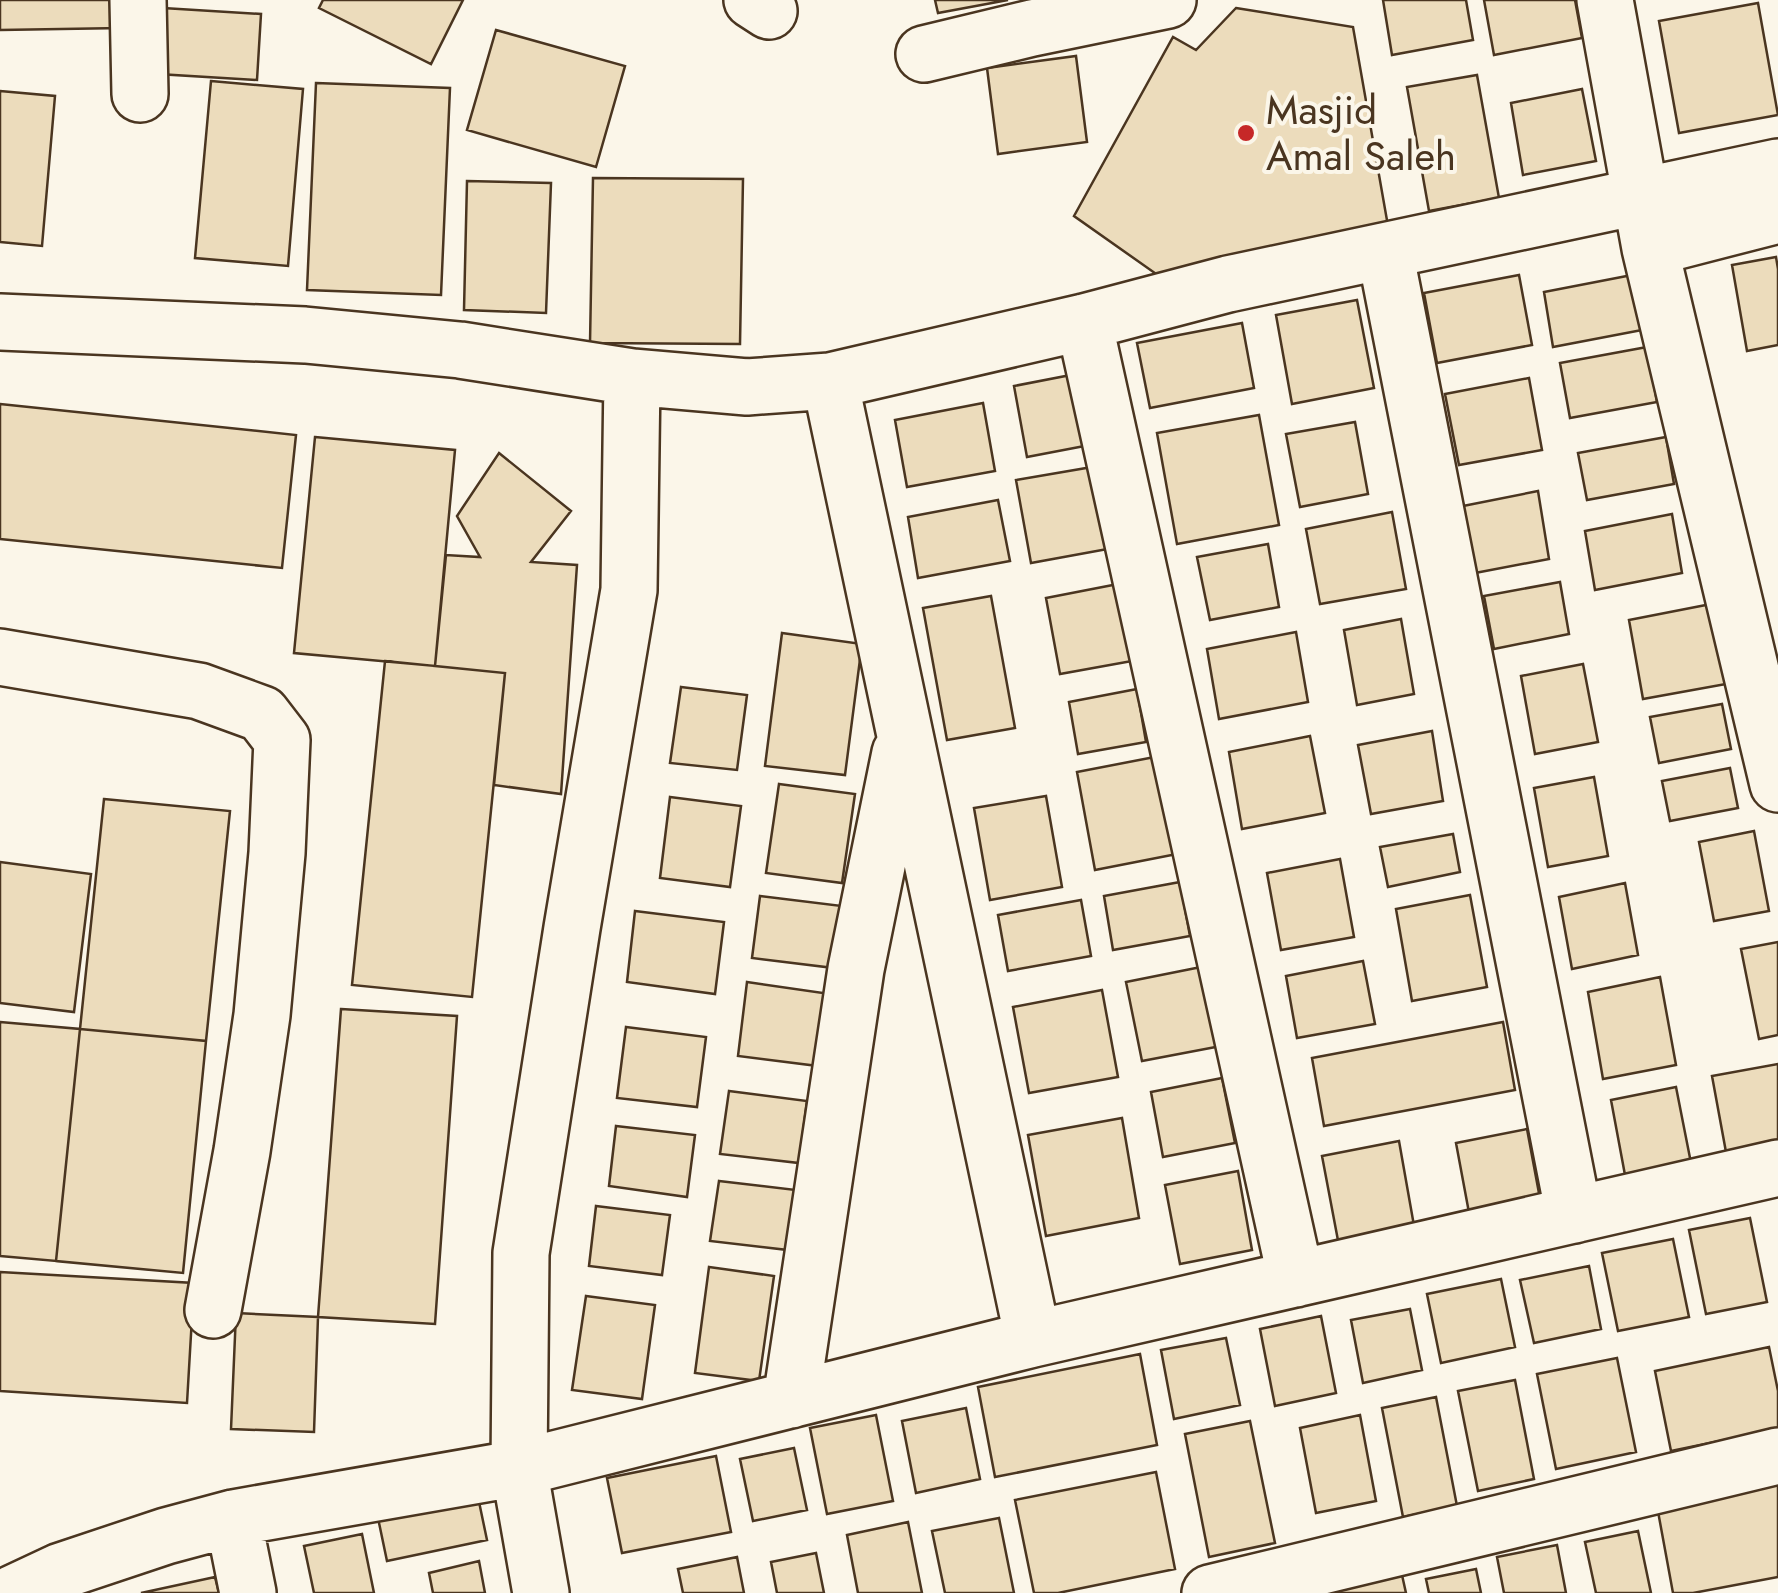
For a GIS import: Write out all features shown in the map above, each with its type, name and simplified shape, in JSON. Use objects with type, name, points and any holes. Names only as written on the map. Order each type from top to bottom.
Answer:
[{"type":"street","points":[[138,0],[140,94]]},
{"type":"street","points":[[924,54],[1168,0]]},
{"type":"street","points":[[1605,0],[1650,248],[1778,784]]},
{"type":"street","points":[[0,322],[306,335],[460,350],[632,377],[747,386],[830,380],[1084,322],[1228,284],[1778,167]]},
{"type":"street","points":[[1650,248],[1778,215]]},
{"type":"street","points":[[1385,252],[1574,1215]]},
{"type":"street","points":[[1084,322],[1296,1279]]},
{"type":"street","points":[[542,1593],[519,1468],[521,1253],[629,590],[632,377]]},
{"type":"street","points":[[830,380],[1034,1339]]},
{"type":"street","points":[[0,658],[199,691],[262,714],[282,740],[277,852],[262,1015],[242,1151],[212,1310]]},
{"type":"street","points":[[791,1400],[856,969],[905,730]]},
{"type":"street","points":[[14,1593],[61,1571],[232,1518],[519,1468],[1034,1339],[1778,1168]]},
{"type":"street","points":[[1210,1593],[1778,1456]]},
{"type":"street","points":[[232,1518],[248,1593]]},
{"type":"building","points":[[0,0],[121,0],[122,28],[0,30]]},
{"type":"building","points":[[323,0],[463,0],[431,64],[319,8]]},
{"type":"building","points":[[935,0],[1008,0],[938,13]]},
{"type":"building","points":[[1383,0],[1466,0],[1473,40],[1392,55]]},
{"type":"building","points":[[1484,0],[1575,0],[1582,38],[1494,55]]},
{"type":"building","points":[[1758,3],[1778,115],[1679,133],[1659,21]]},
{"type":"building","points":[[163,8],[261,14],[257,80],[158,74]]},
{"type":"building","name":"Masjid Amal Saleh","points":[[1236,8],[1353,27],[1388,226],[1159,276],[1074,216],[1173,37],[1196,50]]},
{"type":"building","points":[[496,30],[625,66],[596,167],[467,130]]},
{"type":"building","points":[[1076,56],[1087,142],[998,154],[987,68]]},
{"type":"building","points":[[1477,75],[1499,198],[1429,211],[1407,87]]},
{"type":"building","points":[[211,81],[303,89],[288,266],[195,258]]},
{"type":"building","points":[[316,83],[450,88],[441,295],[307,290]]},
{"type":"building","points":[[1582,89],[1596,161],[1523,175],[1511,103]]},
{"type":"building","points":[[0,91],[55,96],[42,246],[0,242]]},
{"type":"building","points":[[593,178],[743,179],[740,344],[590,343]]},
{"type":"building","points":[[467,181],[551,183],[546,313],[464,310]]},
{"type":"building","points":[[1776,257],[1778,345],[1747,351],[1732,265]]},
{"type":"building","points":[[1519,275],[1532,345],[1437,363],[1424,293]]},
{"type":"building","points":[[1632,275],[1642,330],[1553,347],[1544,292]]},
{"type":"building","points":[[1357,300],[1374,388],[1292,404],[1276,315]]},
{"type":"building","points":[[1242,323],[1254,388],[1150,408],[1137,343]]},
{"type":"building","points":[[1647,347],[1657,402],[1570,418],[1560,363]]},
{"type":"building","points":[[1081,373],[1095,444],[1027,457],[1014,386]]},
{"type":"building","points":[[1529,378],[1542,450],[1459,465],[1445,394]]},
{"type":"building","points":[[983,403],[995,471],[907,487],[895,420]]},
{"type":"building","points":[[0,404],[296,435],[282,568],[0,539]]},
{"type":"building","points":[[1259,415],[1279,525],[1177,544],[1157,433]]},
{"type":"building","points":[[1355,422],[1368,494],[1300,507],[1286,434]]},
{"type":"building","points":[[315,437],[455,450],[435,666],[294,653]]},
{"type":"building","points":[[1666,437],[1674,484],[1587,500],[1578,453]]},
{"type":"building","points":[[499,453],[571,511],[531,562],[577,565],[561,794],[494,785],[505,673],[435,666],[446,555],[480,557],[457,516]]},
{"type":"building","points":[[1098,466],[1113,548],[1031,563],[1016,480]]},
{"type":"building","points":[[1538,491],[1549,559],[1475,573],[1463,506]]},
{"type":"building","points":[[998,500],[1010,561],[918,578],[908,517]]},
{"type":"building","points":[[1392,512],[1406,589],[1320,604],[1306,529]]},
{"type":"building","points":[[1672,514],[1682,573],[1595,590],[1585,531]]},
{"type":"building","points":[[1268,544],[1279,607],[1210,620],[1197,557]]},
{"type":"building","points":[[1560,582],[1569,634],[1494,649],[1484,596]]},
{"type":"building","points":[[1118,584],[1132,661],[1060,674],[1046,598]]},
{"type":"building","points":[[991,596],[1015,728],[947,740],[923,608]]},
{"type":"building","points":[[1711,604],[1726,684],[1643,699],[1629,620]]},
{"type":"building","points":[[1401,619],[1414,694],[1357,705],[1344,630]]},
{"type":"building","points":[[1296,632],[1308,702],[1219,719],[1207,649]]},
{"type":"building","points":[[782,633],[862,644],[845,775],[765,766]]},
{"type":"building","points":[[385,661],[505,673],[472,997],[352,985]]},
{"type":"building","points":[[1583,664],[1598,742],[1535,754],[1521,676]]},
{"type":"building","points":[[681,687],[747,695],[737,770],[670,763]]},
{"type":"building","points":[[1137,689],[1146,742],[1078,754],[1069,702]]},
{"type":"building","points":[[1722,704],[1731,749],[1659,763],[1650,717]]},
{"type":"building","points":[[1432,731],[1443,801],[1371,814],[1358,745]]},
{"type":"building","points":[[1310,736],[1325,813],[1242,829],[1229,752]]},
{"type":"building","points":[[1165,755],[1182,853],[1095,870],[1077,772]]},
{"type":"building","points":[[1730,768],[1738,808],[1670,821],[1662,781]]},
{"type":"building","points":[[1594,777],[1608,856],[1548,867],[1534,788]]},
{"type":"building","points":[[779,784],[855,794],[842,883],[766,873]]},
{"type":"building","points":[[1046,796],[1062,887],[990,900],[974,808]]},
{"type":"building","points":[[670,797],[741,806],[730,887],[660,878]]},
{"type":"building","points":[[104,799],[230,811],[206,1041],[80,1029]]},
{"type":"building","points":[[1754,831],[1769,911],[1714,921],[1699,842]]},
{"type":"building","points":[[1453,834],[1460,872],[1388,887],[1380,847]]},
{"type":"building","points":[[1340,859],[1354,937],[1281,950],[1267,873]]},
{"type":"building","points":[[0,862],[91,874],[74,1012],[0,1003]]},
{"type":"building","points":[[1180,882],[1190,936],[1113,950],[1104,896]]},
{"type":"building","points":[[1625,883],[1638,955],[1572,969],[1559,897]]},
{"type":"building","points":[[1470,895],[1487,987],[1412,1001],[1396,909]]},
{"type":"building","points":[[760,896],[842,906],[834,968],[752,958]]},
{"type":"building","points":[[1081,900],[1091,956],[1008,971],[998,915]]},
{"type":"building","points":[[635,911],[724,922],[715,994],[627,982]]},
{"type":"building","points":[[1778,942],[1778,1035],[1759,1039],[1741,949]]},
{"type":"building","points":[[1363,961],[1375,1024],[1297,1038],[1286,976]]},
{"type":"building","points":[[1206,966],[1221,1046],[1142,1061],[1126,982]]},
{"type":"building","points":[[1660,977],[1676,1065],[1603,1079],[1588,992]]},
{"type":"building","points":[[747,982],[837,995],[826,1067],[738,1056]]},
{"type":"building","points":[[1102,990],[1118,1077],[1029,1093],[1013,1007]]},
{"type":"building","points":[[341,1009],[457,1016],[435,1324],[318,1317]]},
{"type":"building","points":[[0,1022],[80,1029],[56,1261],[0,1256]]},
{"type":"building","points":[[1503,1022],[1515,1090],[1324,1126],[1312,1058]]},
{"type":"building","points":[[626,1027],[706,1037],[697,1107],[617,1098]]},
{"type":"building","points":[[80,1029],[206,1041],[183,1273],[56,1261]]},
{"type":"building","points":[[1778,1064],[1778,1143],[1726,1152],[1712,1076]]},
{"type":"building","points":[[1222,1078],[1235,1143],[1163,1157],[1151,1092]]},
{"type":"building","points":[[1676,1087],[1691,1163],[1625,1175],[1611,1100]]},
{"type":"building","points":[[729,1091],[807,1101],[799,1163],[720,1154]]},
{"type":"building","points":[[1122,1118],[1139,1218],[1046,1236],[1028,1135]]},
{"type":"building","points":[[616,1126],[695,1135],[687,1197],[609,1186]]},
{"type":"building","points":[[1527,1129],[1541,1204],[1470,1218],[1456,1143]]},
{"type":"building","points":[[1399,1141],[1416,1237],[1340,1251],[1322,1156]]},
{"type":"building","points":[[1238,1171],[1252,1250],[1180,1264],[1165,1185]]},
{"type":"building","points":[[719,1181],[796,1190],[788,1250],[710,1241]]},
{"type":"building","points":[[596,1206],[670,1215],[662,1275],[589,1266]]},
{"type":"building","points":[[1750,1218],[1767,1302],[1706,1314],[1689,1230]]},
{"type":"building","points":[[1673,1239],[1689,1317],[1618,1331],[1602,1253]]},
{"type":"building","points":[[1589,1266],[1601,1329],[1534,1343],[1520,1280]]},
{"type":"building","points":[[709,1267],[774,1276],[759,1381],[695,1373]]},
{"type":"building","points":[[0,1272],[194,1283],[187,1403],[0,1391]]},
{"type":"building","points":[[1501,1279],[1515,1347],[1441,1363],[1427,1294]]},
{"type":"building","points":[[586,1296],[655,1305],[642,1399],[572,1390]]},
{"type":"building","points":[[1410,1309],[1422,1370],[1363,1383],[1351,1320]]},
{"type":"building","points":[[236,1313],[318,1317],[314,1432],[231,1429]]},
{"type":"building","points":[[1321,1316],[1336,1393],[1275,1406],[1260,1329]]},
{"type":"building","points":[[1226,1338],[1240,1405],[1174,1419],[1161,1350]]},
{"type":"building","points":[[1769,1347],[1778,1391],[1778,1429],[1671,1451],[1655,1371]]},
{"type":"building","points":[[1140,1354],[1157,1445],[995,1477],[978,1387]]},
{"type":"building","points":[[1617,1358],[1636,1452],[1556,1469],[1537,1374]]},
{"type":"building","points":[[1515,1380],[1534,1479],[1478,1491],[1458,1391]]},
{"type":"building","points":[[1436,1397],[1457,1506],[1403,1517],[1382,1408]]},
{"type":"building","points":[[966,1408],[980,1479],[916,1493],[902,1421]]},
{"type":"building","points":[[876,1415],[893,1501],[827,1514],[810,1428]]},
{"type":"building","points":[[1360,1415],[1376,1501],[1316,1513],[1300,1428]]},
{"type":"building","points":[[1250,1421],[1275,1543],[1209,1557],[1185,1434]]},
{"type":"building","points":[[794,1448],[807,1510],[753,1521],[740,1459]]},
{"type":"building","points":[[716,1456],[731,1532],[622,1553],[607,1478]]},
{"type":"building","points":[[1156,1472],[1175,1569],[1058,1593],[1034,1593],[1015,1500]]},
{"type":"building","points":[[1778,1483],[1778,1577],[1693,1593],[1673,1593],[1657,1506]]},
{"type":"building","points":[[478,1497],[487,1540],[387,1561],[378,1518]]},
{"type":"building","points":[[999,1518],[1014,1593],[945,1593],[932,1531]]},
{"type":"building","points":[[908,1522],[922,1593],[858,1593],[847,1535]]},
{"type":"building","points":[[1638,1531],[1651,1593],[1596,1593],[1585,1542]]},
{"type":"building","points":[[362,1534],[374,1593],[314,1593],[304,1546]]},
{"type":"building","points":[[1557,1545],[1566,1593],[1504,1593],[1497,1557]]},
{"type":"building","points":[[816,1553],[824,1593],[777,1593],[771,1562]]},
{"type":"building","points":[[737,1557],[744,1593],[683,1593],[678,1569]]},
{"type":"building","points":[[479,1561],[485,1593],[433,1593],[429,1573]]},
{"type":"building","points":[[1476,1569],[1481,1593],[1429,1593],[1426,1579]]},
{"type":"building","points":[[1402,1575],[1406,1593],[1324,1593]]},
{"type":"building","points":[[215,1577],[219,1593],[141,1593]]},
{"type":"place","name":"Masjid Amal Saleh","points":[[1246,133]]}]
